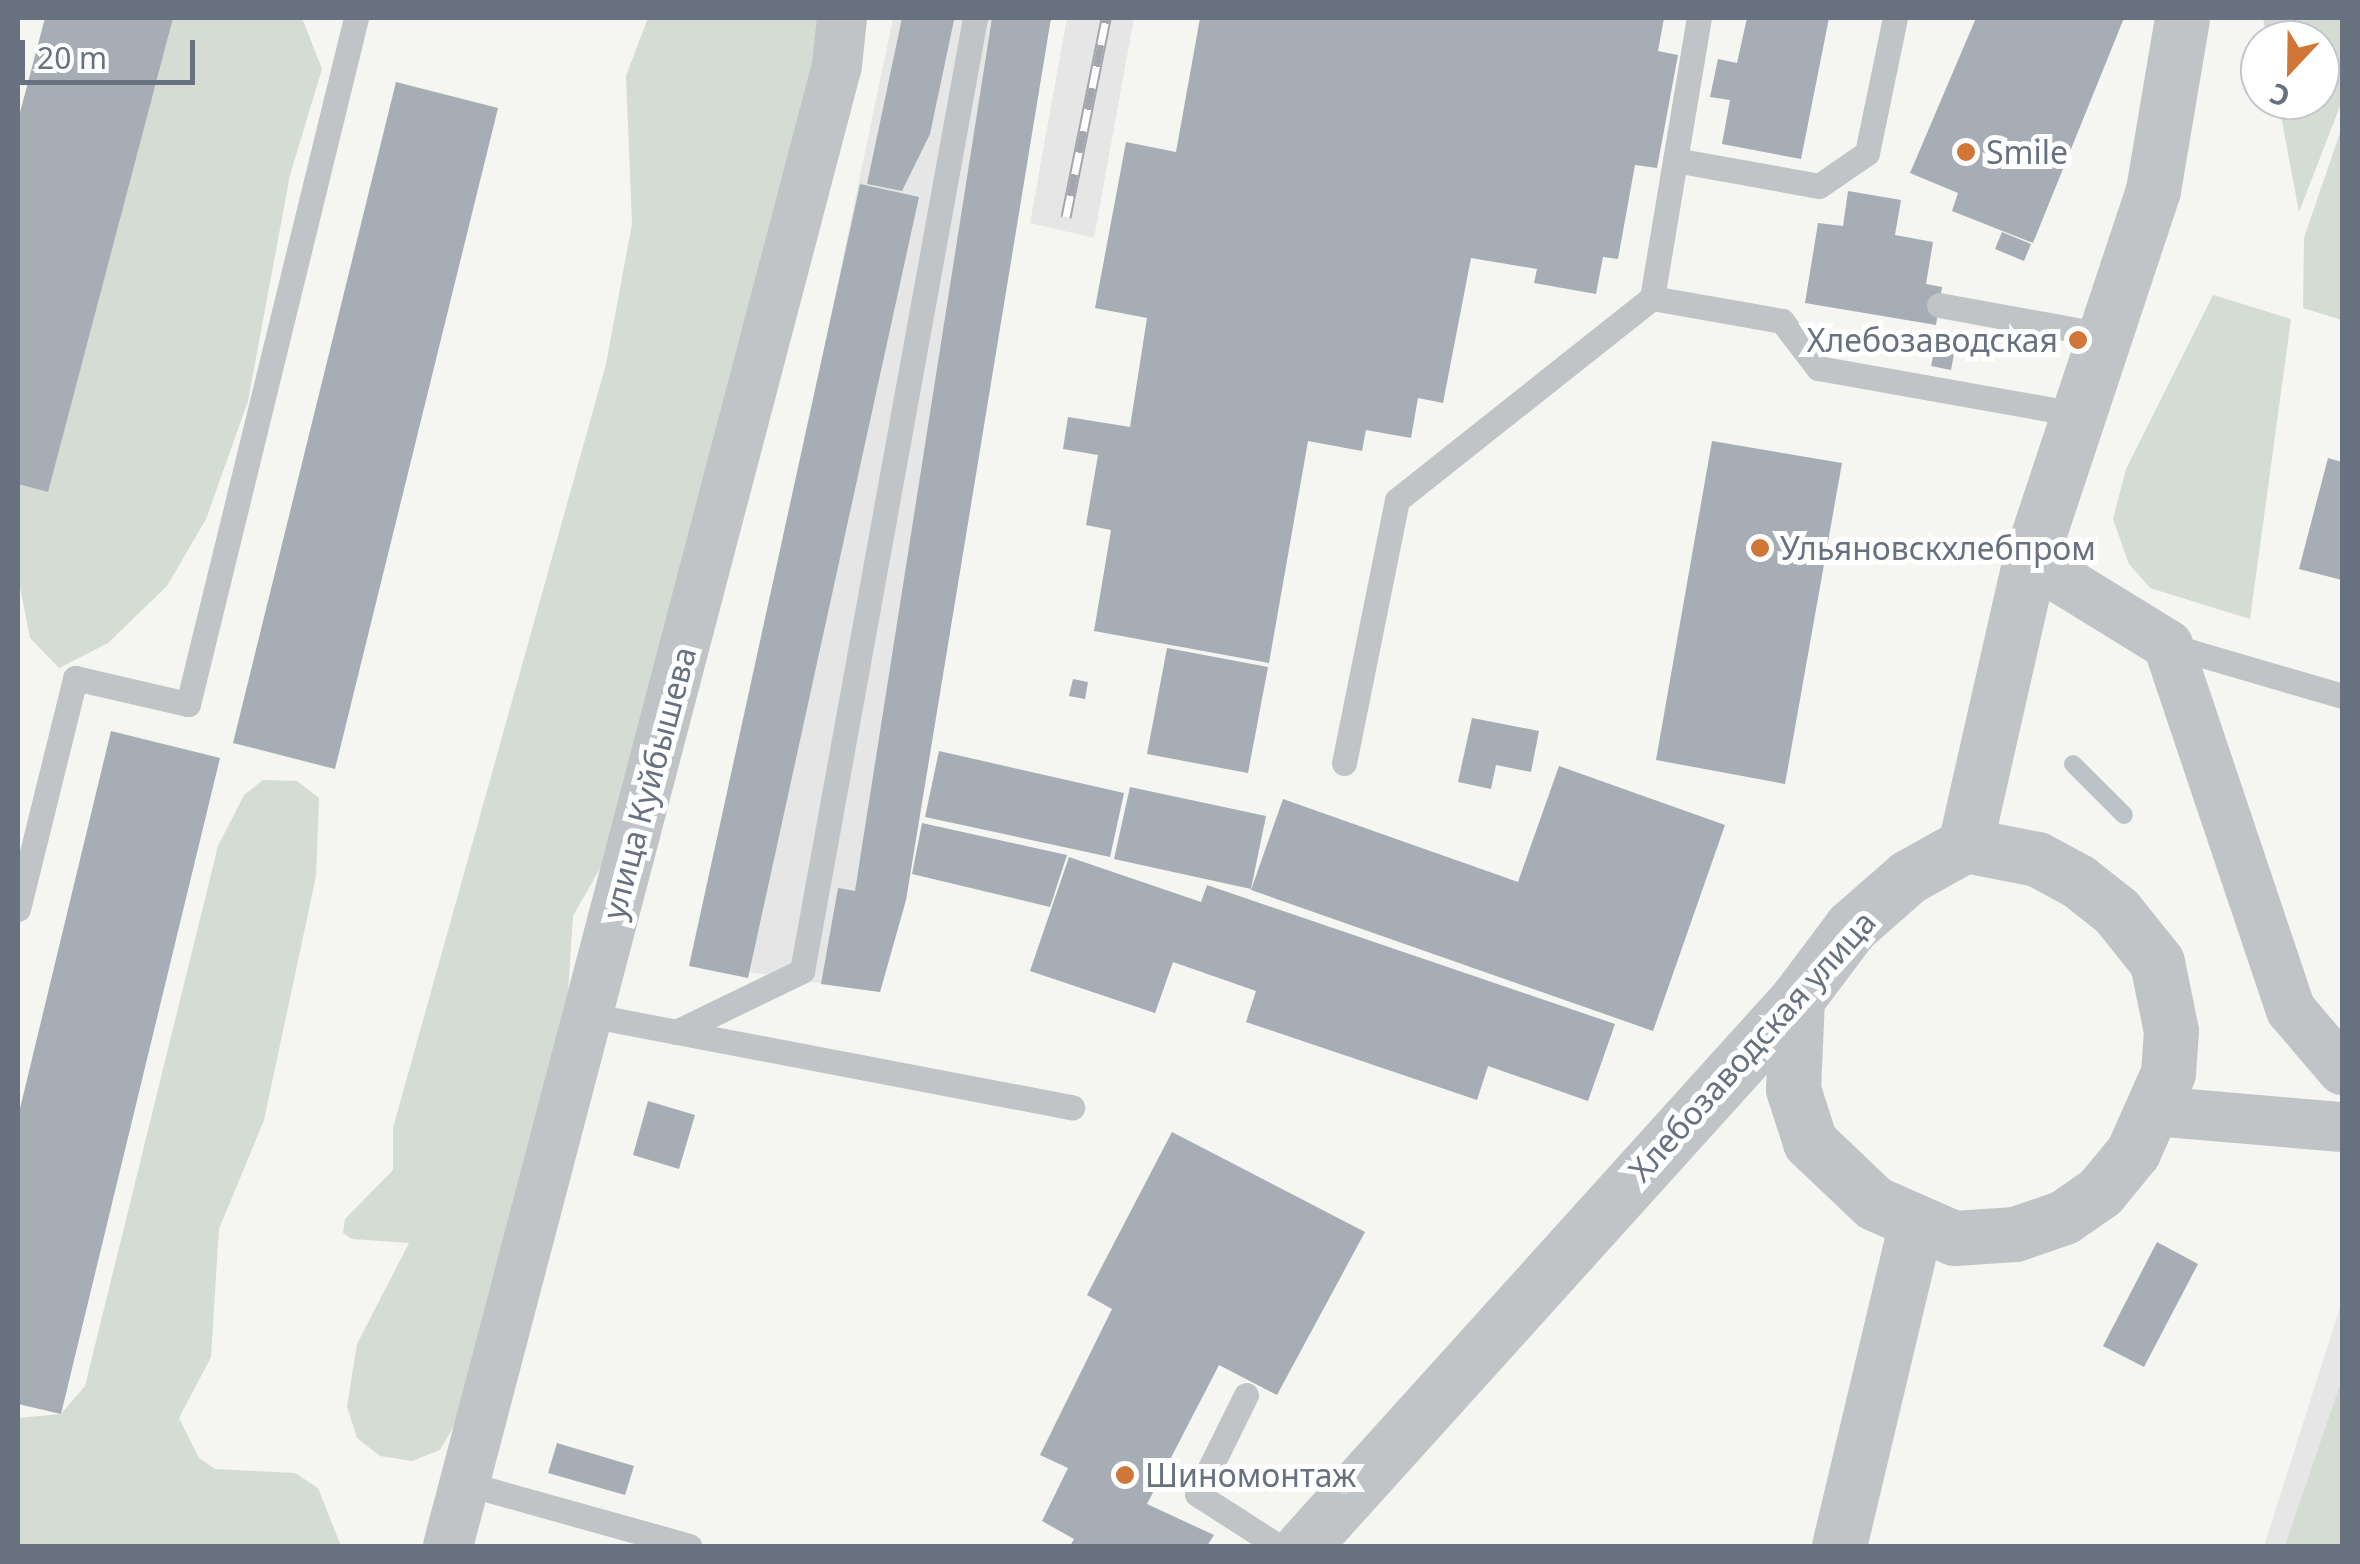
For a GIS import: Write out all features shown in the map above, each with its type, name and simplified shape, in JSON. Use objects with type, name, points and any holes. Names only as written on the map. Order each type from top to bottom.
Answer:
[{"type":"street","name":"улица Куйбышева","points":[[448,1546],[838,65],[842,18]]},
{"type":"street","points":[[1797,999],[1792,1089],[1810,1142],[1874,1204],[1914,1226],[1954,1238],[2015,1234],[2064,1218],[2100,1192],[2154,1110],[2172,1031],[2157,962],[2116,911],[2078,881],[2037,859],[1965,844],[2030,560],[2109,336],[2157,172],[2182,18]]},
{"type":"street","points":[[2030,560],[2168,644],[2291,1010],[2342,1070]]},
{"type":"street","name":"Хлебозаводская улица","points":[[1302,1546],[1797,999],[1851,928],[1908,877],[1965,844]]},
{"type":"street","points":[[2154,1110],[2342,1127]]},
{"type":"street","points":[[1839,1546],[1914,1226]]},
{"type":"lane","points":[[18,908],[75,678],[188,704],[356,18]]},
{"type":"lane","points":[[676,1032],[802,971],[975,18]]},
{"type":"lane","points":[[1344,763],[1397,500],[1652,298],[1699,18]]},
{"type":"lane","points":[[1675,160],[1819,186],[1867,152],[1894,18]]},
{"type":"lane","points":[[1652,298],[1782,321],[1818,368],[2082,415]]},
{"type":"lane","points":[[1939,305],[2109,336]]},
{"type":"lane","points":[[2168,644],[2342,696]]},
{"type":"lane","points":[[588,1015],[1072,1108]]},
{"type":"lane","points":[[1246,1395],[1197,1494],[1278,1546]]},
{"type":"lane","points":[[464,1483],[689,1546]]},
{"type":"shaded area","points":[[169,18],[302,18],[322,69],[290,175],[248,401],[206,519],[167,586],[108,643],[59,668],[30,638],[18,577],[18,454],[60,295],[152,44]]},
{"type":"shaded area","points":[[648,18],[834,18],[602,865],[573,916],[568,993],[465,1407],[440,1450],[412,1461],[380,1456],[357,1438],[347,1407],[357,1344],[409,1243],[352,1239],[343,1233],[345,1219],[393,1170],[393,1128],[606,364],[632,224],[626,76]]},
{"type":"shaded area","points":[[893,18],[1051,18],[906,900],[880,992],[696,964]]},
{"type":"shaded area","points":[[1067,18],[1134,18],[1094,238],[1030,223]]},
{"type":"shaded area","points":[[2342,18],[2340,106],[2340,20],[2263,20]]},
{"type":"shaded area","points":[[2282,120],[2335,120],[2299,212]]},
{"type":"shaded area","points":[[2342,127],[2342,320],[2303,308],[2304,238]]},
{"type":"shaded area","points":[[2213,295],[2291,319],[2250,619],[2150,588],[2129,564],[2113,519],[2126,469]]},
{"type":"shaded area","points":[[263,780],[297,781],[319,798],[316,876],[264,1120],[219,1229],[211,1357],[179,1418],[199,1458],[215,1469],[295,1473],[318,1488],[341,1546],[18,1546],[18,1418],[61,1414],[85,1386],[218,846],[244,795]]},
{"type":"shaded area","points":[[2342,1301],[2342,1546],[2264,1546]]},
{"type":"shaded area","points":[[2342,1379],[2342,1546],[2285,1546]]},
{"type":"building","points":[[45,18],[173,18],[48,492],[18,484],[18,120]]},
{"type":"building","points":[[902,18],[954,20],[930,134],[902,191],[867,184]]},
{"type":"building","points":[[992,18],[1051,18],[906,900],[880,992],[821,984],[838,888],[855,891]]},
{"type":"building","points":[[1200,18],[1664,18],[1658,51],[1678,55],[1657,168],[1635,165],[1618,259],[1603,257],[1596,294],[1534,283],[1537,269],[1471,258],[1443,403],[1418,398],[1411,438],[1366,430],[1362,451],[1308,441],[1269,663],[1094,631],[1111,530],[1086,525],[1098,455],[1063,449],[1068,417],[1130,427],[1147,318],[1095,308],[1126,142],[1176,152]]},
{"type":"building","points":[[1747,18],[1829,18],[1801,159],[1722,144],[1730,100],[1710,97],[1718,59],[1737,63]]},
{"type":"building","points":[[1976,18],[2124,18],[2033,243],[1952,211],[1958,193],[1910,173]]},
{"type":"building","points":[[396,82],[498,108],[335,769],[233,743]]},
{"type":"building","points":[[860,184],[919,197],[748,978],[689,966]]},
{"type":"building","points":[[1848,191],[1901,200],[1895,235],[1933,242],[1926,284],[1942,287],[1936,325],[1805,303],[1818,223],[1843,226]]},
{"type":"building","points":[[2002,232],[2031,244],[2024,261],[1995,249]]},
{"type":"building","points":[[1939,329],[1958,333],[1951,370],[1931,366]]},
{"type":"building","name":"Ульяновскхлебпром","points":[[1712,441],[1842,463],[1785,784],[1656,760]]},
{"type":"building","points":[[2328,458],[2342,462],[2342,580],[2299,569]]},
{"type":"building","points":[[1167,648],[1268,667],[1248,773],[1147,754]]},
{"type":"building","points":[[1073,679],[1088,682],[1085,699],[1069,696]]},
{"type":"building","points":[[1472,718],[1539,731],[1531,772],[1496,765],[1491,789],[1458,782]]},
{"type":"building","points":[[111,731],[220,758],[61,1414],[18,1404],[18,1117]]},
{"type":"building","points":[[939,751],[1124,793],[1110,857],[925,817]]},
{"type":"building","points":[[1559,766],[1725,825],[1653,1031],[1251,890],[1283,799],[1518,882]]},
{"type":"building","points":[[1130,787],[1266,816],[1251,889],[1114,859]]},
{"type":"building","points":[[922,823],[1067,855],[1050,907],[912,874]]},
{"type":"building","points":[[1069,857],[1201,902],[1207,885],[1615,1024],[1588,1101],[1488,1066],[1477,1100],[1246,1022],[1256,991],[1173,962],[1155,1013],[1030,971]]},
{"type":"building","points":[[648,1101],[695,1115],[679,1169],[633,1155]]},
{"type":"building","points":[[1172,1132],[1365,1232],[1277,1395],[1219,1365],[1147,1504],[1214,1535],[1207,1546],[1070,1546],[1074,1539],[1042,1521],[1068,1468],[1040,1455],[1112,1309],[1087,1295]]},
{"type":"building","points":[[2157,1242],[2198,1264],[2144,1367],[2103,1346]]},
{"type":"building","points":[[557,1443],[634,1466],[625,1495],[548,1473]]},
{"type":"waterway","points":[[2073,764],[2124,815]]},
{"type":"railway","points":[[1066,217],[1106,18]]},
{"type":"place","name":"Smile","points":[[1966,152]]},
{"type":"place","name":"Хлебозаводская","points":[[2078,340]]},
{"type":"place","name":"Ульяновскхлебпром","points":[[1760,548]]},
{"type":"place","name":"Шиномонтаж","points":[[1125,1475]]}]
